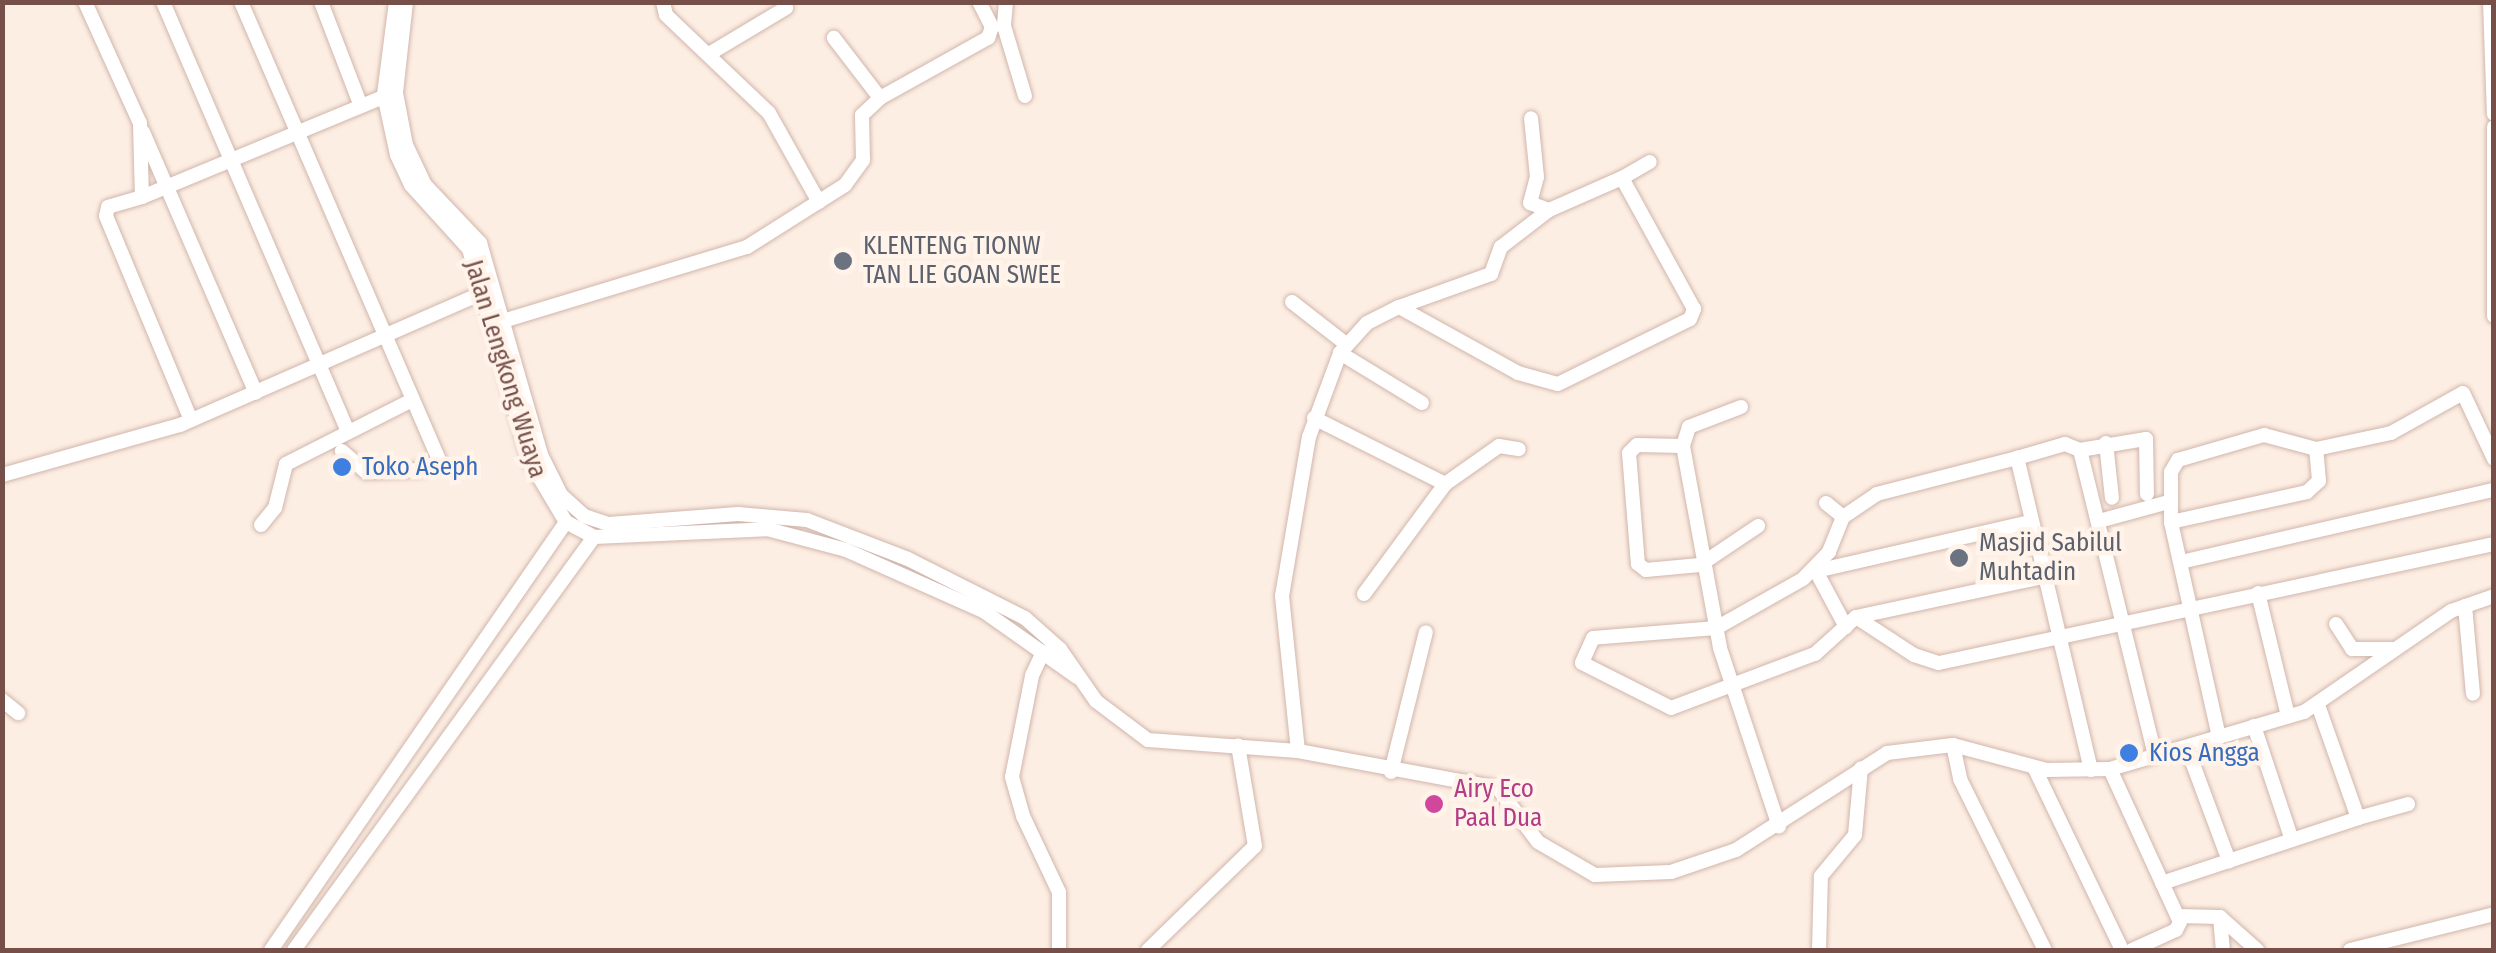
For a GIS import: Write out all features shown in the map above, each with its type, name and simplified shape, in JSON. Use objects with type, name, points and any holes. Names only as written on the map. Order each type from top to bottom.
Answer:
[{"type":"street","points":[[85,2],[256,392]]},
{"type":"street","points":[[163,2],[348,432]]},
{"type":"street","points":[[241,2],[439,464],[366,472],[342,451]]},
{"type":"street","points":[[321,2],[361,106]]},
{"type":"street","name":"Jalan Lengkong Wuaya","points":[[396,2],[390,94],[403,170],[466,243],[529,460],[566,522],[594,536],[766,529],[846,550],[949,586],[1020,631],[1082,680]]},
{"type":"street","name":"Jalan Lengkong Wuaya","points":[[406,2],[390,94],[412,161],[426,185],[474,233],[546,466],[561,495],[584,516],[610,524],[738,514],[806,520],[1044,632],[1082,680]]},
{"type":"street","points":[[663,2],[666,16],[769,114],[819,202]]},
{"type":"street","points":[[503,320],[747,247],[819,202],[856,176],[865,148],[862,115],[880,98],[988,38],[992,27],[980,2]]},
{"type":"street","points":[[1006,2],[1004,26],[1024,96]]},
{"type":"street","points":[[2490,2],[2494,114]]},
{"type":"street","points":[[709,54],[786,8]]},
{"type":"street","points":[[834,38],[880,98]]},
{"type":"street","points":[[192,420],[106,216],[108,208],[390,94]]},
{"type":"street","points":[[1531,118],[1537,178],[1530,203],[1549,210]]},
{"type":"street","points":[[140,123],[142,197]]},
{"type":"street","points":[[2494,127],[2494,316]]},
{"type":"street","points":[[1298,751],[1282,596],[1314,418],[1343,348],[1367,322],[1399,306],[1491,274],[1498,251],[1549,210],[1650,162]]},
{"type":"street","points":[[1399,306],[1518,373],[1558,384],[1690,320],[1694,309],[1622,178]]},
{"type":"street","points":[[3,478],[192,420],[482,293]]},
{"type":"street","points":[[1292,302],[1343,348],[1422,403]]},
{"type":"street","points":[[2219,736],[2172,522],[2169,502],[2174,464],[2190,454],[2264,435],[2316,449],[2391,433],[2464,393],[2494,459]]},
{"type":"street","points":[[261,525],[275,508],[286,464],[412,400]]},
{"type":"street","points":[[1741,406],[1689,427],[1683,446],[1700,564],[1734,689],[1778,826]]},
{"type":"street","points":[[1314,418],[1445,484]]},
{"type":"street","points":[[1816,571],[1843,517],[1897,487],[2065,444],[2080,450],[2146,439],[2147,494]]},
{"type":"street","points":[[2106,443],[2112,498]]},
{"type":"street","points":[[1683,446],[1637,445],[1629,454],[1636,562],[1646,570],[1700,564],[1758,526]]},
{"type":"street","points":[[1364,594],[1445,484],[1499,446],[1519,449]]},
{"type":"street","points":[[2172,522],[2307,492],[2318,481],[2316,449]]},
{"type":"street","points":[[2080,450],[2155,756]]},
{"type":"street","points":[[2017,458],[2091,770]]},
{"type":"street","points":[[2181,562],[2494,490]]},
{"type":"street","points":[[2099,521],[2169,502]]},
{"type":"street","points":[[1826,503],[1843,517]]},
{"type":"street","points":[[272,950],[566,522]]},
{"type":"street","points":[[2030,522],[1816,571],[1716,628],[1593,638],[1582,663],[1663,708],[1734,689],[1815,654],[1851,622],[2047,576]]},
{"type":"street","points":[[294,950],[594,536]]},
{"type":"street","points":[[1816,571],[1851,622],[1927,662],[2061,638],[2191,604],[2494,544]]},
{"type":"street","points":[[2258,593],[2288,716]]},
{"type":"street","points":[[1082,680],[1111,716],[1148,740],[1298,751],[1390,772],[1498,788],[1538,842],[1595,875],[1671,872],[1736,850],[1886,753],[1953,746],[2034,767],[2110,769],[2288,716],[2318,705],[2396,648],[2465,606],[2494,596]]},
{"type":"street","points":[[2465,606],[2473,694]]},
{"type":"street","points":[[2336,624],[2352,649],[2396,648]]},
{"type":"street","points":[[1390,772],[1426,632]]},
{"type":"street","points":[[1043,652],[1032,676],[1012,777],[1023,816],[1059,892],[1060,950]]},
{"type":"street","points":[[2,700],[18,714]]},
{"type":"street","points":[[2318,705],[2358,818]]},
{"type":"street","points":[[2254,726],[2292,840]]},
{"type":"street","points":[[1148,950],[1255,846],[1238,745]]},
{"type":"street","points":[[1953,746],[1960,779],[2045,950]]},
{"type":"street","points":[[2188,748],[2229,861]]},
{"type":"street","points":[[2034,767],[2122,950]]},
{"type":"street","points":[[1819,950],[1821,876],[1855,836],[1862,768]]},
{"type":"street","points":[[2110,769],[2178,916],[2176,930],[2132,950]]},
{"type":"street","points":[[2162,884],[2408,804]]},
{"type":"street","points":[[2350,950],[2494,914]]},
{"type":"street","points":[[2178,916],[2220,917],[2256,950]]},
{"type":"street","points":[[2220,917],[2224,950]]},
{"type":"place","name":"KLENTENG TIONW TAN LIE GOAN SWEE","points":[[843,261]]},
{"type":"place","name":"Toko Aseph","points":[[342,467]]},
{"type":"place","name":"Masjid Sabilul Muhtadin","points":[[1959,558]]},
{"type":"place","name":"Kios Angga","points":[[2129,753]]},
{"type":"place","name":"Airy Eco Paal Dua","points":[[1434,804]]}]
